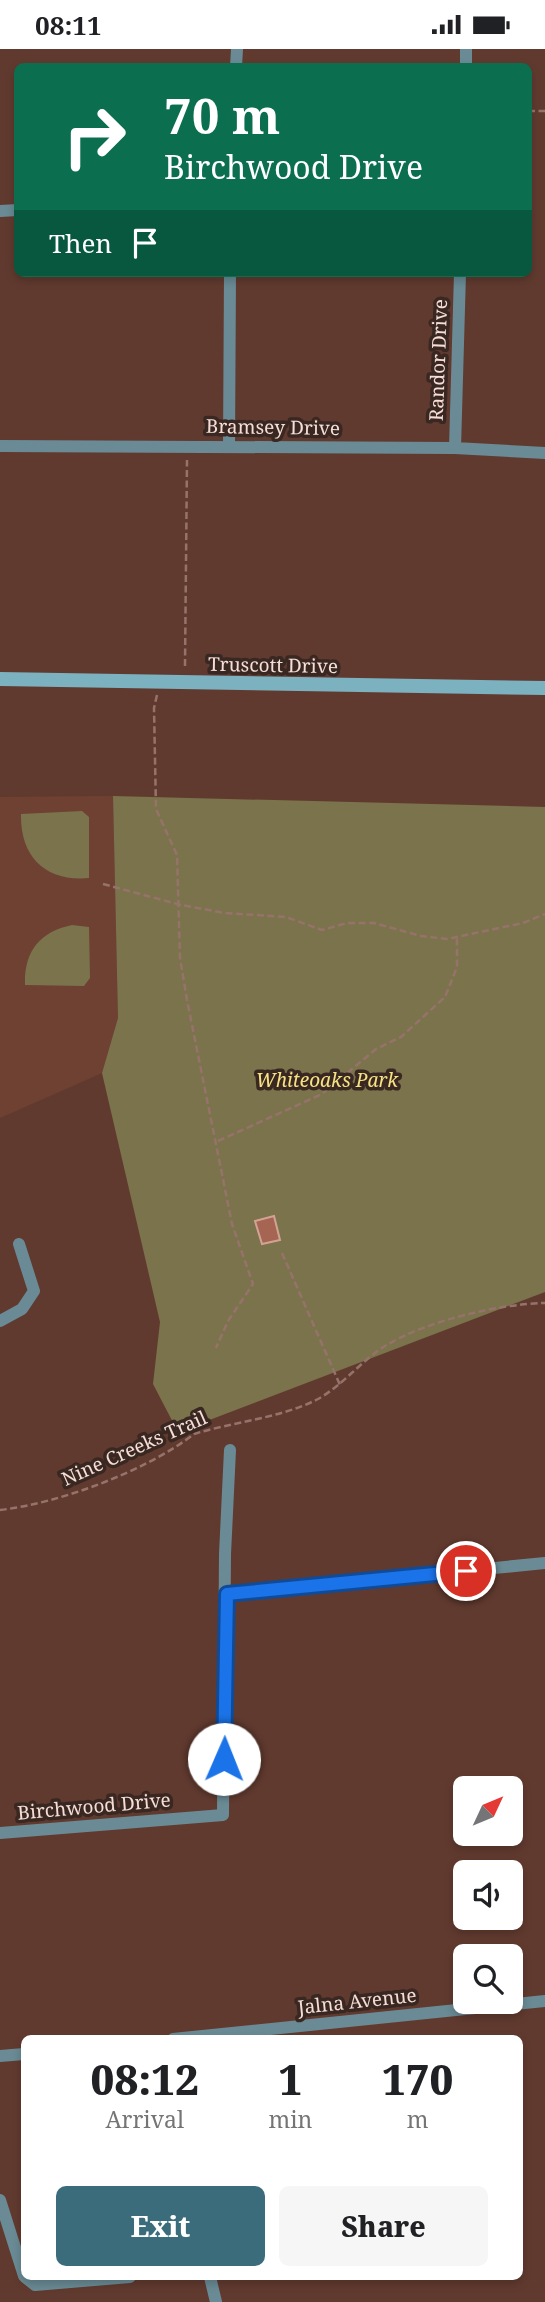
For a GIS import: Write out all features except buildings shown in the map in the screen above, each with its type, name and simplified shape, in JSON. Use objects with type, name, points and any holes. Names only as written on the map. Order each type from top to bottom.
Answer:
[{"type":"street","points":[[229,446],[230,277]]},
{"type":"street","name":"Randor Drive","points":[[455,448],[460,277]]},
{"type":"street","name":"Bramsey Drive","points":[[0,446],[455,448],[545,453]]},
{"type":"street","name":"Truscott Drive","points":[[0,679],[545,688]]},
{"type":"street","points":[[0,1321],[22,1309],[34,1291],[19,1244]]},
{"type":"street","name":"Birchwood Drive","points":[[0,1833],[223,1815],[227,1594],[225,1554],[230,1450]]},
{"type":"street","points":[[227,1594],[545,1563]]},
{"type":"street","name":"Jalna Avenue","points":[[212,2035],[545,2001]]},
{"type":"street","points":[[0,2056],[21,2054]]},
{"type":"street","points":[[0,2200],[21,2273]]},
{"type":"street","points":[[29,2280],[35,2285],[94,2280]]},
{"type":"street","points":[[211,2280],[216,2302]]},
{"type":"path","points":[[187,446],[185,672],[157,695],[154,708],[156,809],[177,855],[182,968],[197,1059],[217,1142],[232,1224],[253,1284],[228,1321],[216,1347]]},
{"type":"path","points":[[103,884],[181,905],[225,913],[286,917],[322,930],[346,923],[373,923],[421,936],[457,938],[523,923],[545,914]]},
{"type":"path","points":[[217,1142],[322,1094],[376,1049],[401,1037],[445,997],[457,967],[457,938]]},
{"type":"path","points":[[282,1253],[340,1385]]},
{"type":"path","name":"Nine Creeks Trail","points":[[0,1510],[66,1494],[156,1458],[194,1434],[316,1400],[340,1385],[385,1346],[427,1328],[523,1304],[545,1303]]},
{"type":"shaded area","points":[[113,796],[118,1018],[102,1073],[0,1118],[0,797]]},
{"type":"green space","name":"Whiteoaks Park","points":[[113,796],[545,807],[545,1292],[178,1432],[153,1384],[160,1322],[102,1073],[118,1018]]},
{"type":"green space","points":[[82,811],[89,817],[89,878],[60,876],[48,871],[38,864],[25,843],[21,814]]},
{"type":"green space","points":[[72,925],[89,927],[90,978],[84,986],[25,985],[27,963],[36,945],[42,938],[60,928]]},
{"type":"route","points":[[224,1759],[227,1594],[466,1571]]}]
